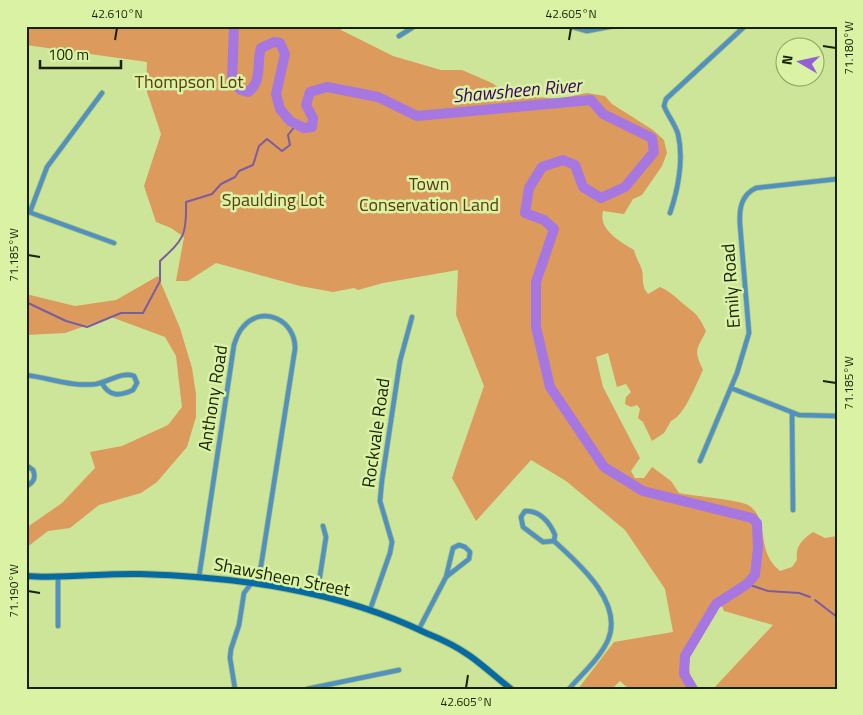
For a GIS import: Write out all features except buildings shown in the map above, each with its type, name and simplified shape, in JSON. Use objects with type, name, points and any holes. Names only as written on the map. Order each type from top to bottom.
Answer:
[{"type":"main road","name":"Shawsheen Street","points":[[26,576],[58,577],[117,574],[199,577],[253,582],[317,595],[370,610],[419,629],[469,655],[511,689]]},
{"type":"street","points":[[399,36],[416,26]]},
{"type":"street","points":[[568,26],[587,31],[614,26]]},
{"type":"street","points":[[670,213],[674,201],[680,158],[678,133],[664,106],[666,99],[745,26]]},
{"type":"street","points":[[102,93],[47,167],[28,212],[114,243]]},
{"type":"street","name":"Emily Road","points":[[700,461],[731,388],[749,333],[739,214],[743,200],[750,191],[756,188],[837,179]]},
{"type":"street","name":"Anthony Road","points":[[199,577],[234,345],[243,326],[257,317],[264,316],[286,323],[292,331],[295,349],[261,566],[253,582]]},
{"type":"street","name":"Rockvale Road","points":[[370,610],[392,542],[380,501],[400,361],[412,317]]},
{"type":"street","points":[[26,375],[77,384],[102,383],[129,374],[134,376],[137,383],[133,390],[117,395],[108,392],[102,383]]},
{"type":"street","points":[[731,388],[792,413],[814,417],[837,416]]},
{"type":"street","points":[[792,413],[793,510]]},
{"type":"street","points":[[26,466],[32,468],[35,476],[32,482],[26,486]]},
{"type":"street","points":[[554,541],[555,535],[552,528],[544,518],[536,512],[522,513],[523,527],[543,542],[554,541],[572,557],[595,585],[610,613],[611,629],[604,649],[569,689]]},
{"type":"street","points":[[317,595],[326,537],[323,526]]},
{"type":"street","points":[[419,629],[446,577],[453,548],[459,545],[465,547],[470,555],[468,562],[446,577]]},
{"type":"street","points":[[58,577],[58,626]]},
{"type":"street","points":[[235,689],[230,658],[231,649],[239,625],[244,593],[253,582]]},
{"type":"street","points":[[307,689],[399,670]]},
{"type":"green space","points":[[26,26],[342,26],[341,30],[393,56],[441,70],[462,70],[492,83],[502,90],[505,98],[529,96],[557,99],[587,93],[605,96],[612,104],[653,130],[664,140],[667,153],[662,166],[642,195],[633,199],[624,214],[603,211],[602,218],[607,230],[612,235],[634,250],[642,270],[644,288],[648,294],[660,287],[671,293],[700,320],[706,331],[697,350],[703,370],[681,412],[671,421],[664,433],[652,441],[643,422],[638,418],[640,409],[637,405],[631,407],[625,404],[626,397],[631,392],[626,384],[617,387],[608,353],[596,357],[603,387],[640,458],[631,471],[635,478],[644,478],[652,467],[671,481],[679,493],[736,501],[748,505],[759,518],[767,554],[780,571],[792,567],[797,560],[798,547],[813,532],[825,538],[837,536],[837,689],[713,689],[773,625],[724,611],[720,601],[709,613],[699,631],[692,651],[689,670],[697,689],[629,689],[620,681],[612,689],[578,689],[614,642],[673,632],[665,589],[625,530],[566,481],[531,460],[476,521],[452,478],[484,386],[456,315],[458,270],[383,283],[358,290],[354,288],[333,292],[300,286],[216,263],[188,281],[176,281],[184,237],[171,228],[156,222],[144,186],[161,134],[146,89],[147,62],[26,45]]},
{"type":"green space","points":[[158,276],[180,328],[192,368],[196,394],[196,417],[187,447],[157,482],[141,493],[99,505],[70,528],[48,531],[26,548],[26,528],[62,503],[95,468],[90,452],[122,446],[168,425],[182,407],[176,356],[165,337],[111,317],[65,333],[26,335],[26,294],[75,306],[116,300]]},
{"type":"waterway","name":"Shawsheen River","points":[[234,26],[232,82],[241,90],[248,92],[253,88],[256,83],[261,48],[274,42],[280,43],[285,54],[276,94],[280,109],[290,121],[304,128],[312,127],[313,118],[306,105],[310,92],[327,87],[378,97],[417,116],[591,100],[603,114],[652,138],[654,152],[625,187],[601,198],[583,187],[575,165],[563,160],[542,167],[529,188],[525,213],[544,220],[554,229],[536,282],[536,327],[550,387],[604,467],[643,491],[752,518],[757,523],[758,548],[755,575],[747,584],[716,604],[685,656],[684,674],[693,689]]},
{"type":"waterway","points":[[26,302],[66,321],[87,327],[121,313],[143,313],[160,281],[160,261],[179,241],[185,229],[186,202],[212,194],[221,184],[235,177],[239,171],[253,165],[259,146],[267,139],[282,151],[290,145],[288,135],[296,125]]},
{"type":"waterway","points":[[747,584],[768,591],[799,593],[810,597]]},
{"type":"waterway","points":[[815,600],[837,617]]},
{"type":"park label","name":"Thompson Lot","points":[[189,82]]},
{"type":"park label","name":"Town Conservation Land","points":[[429,194]]},
{"type":"park label","name":"Spaulding Lot","points":[[273,200]]}]
